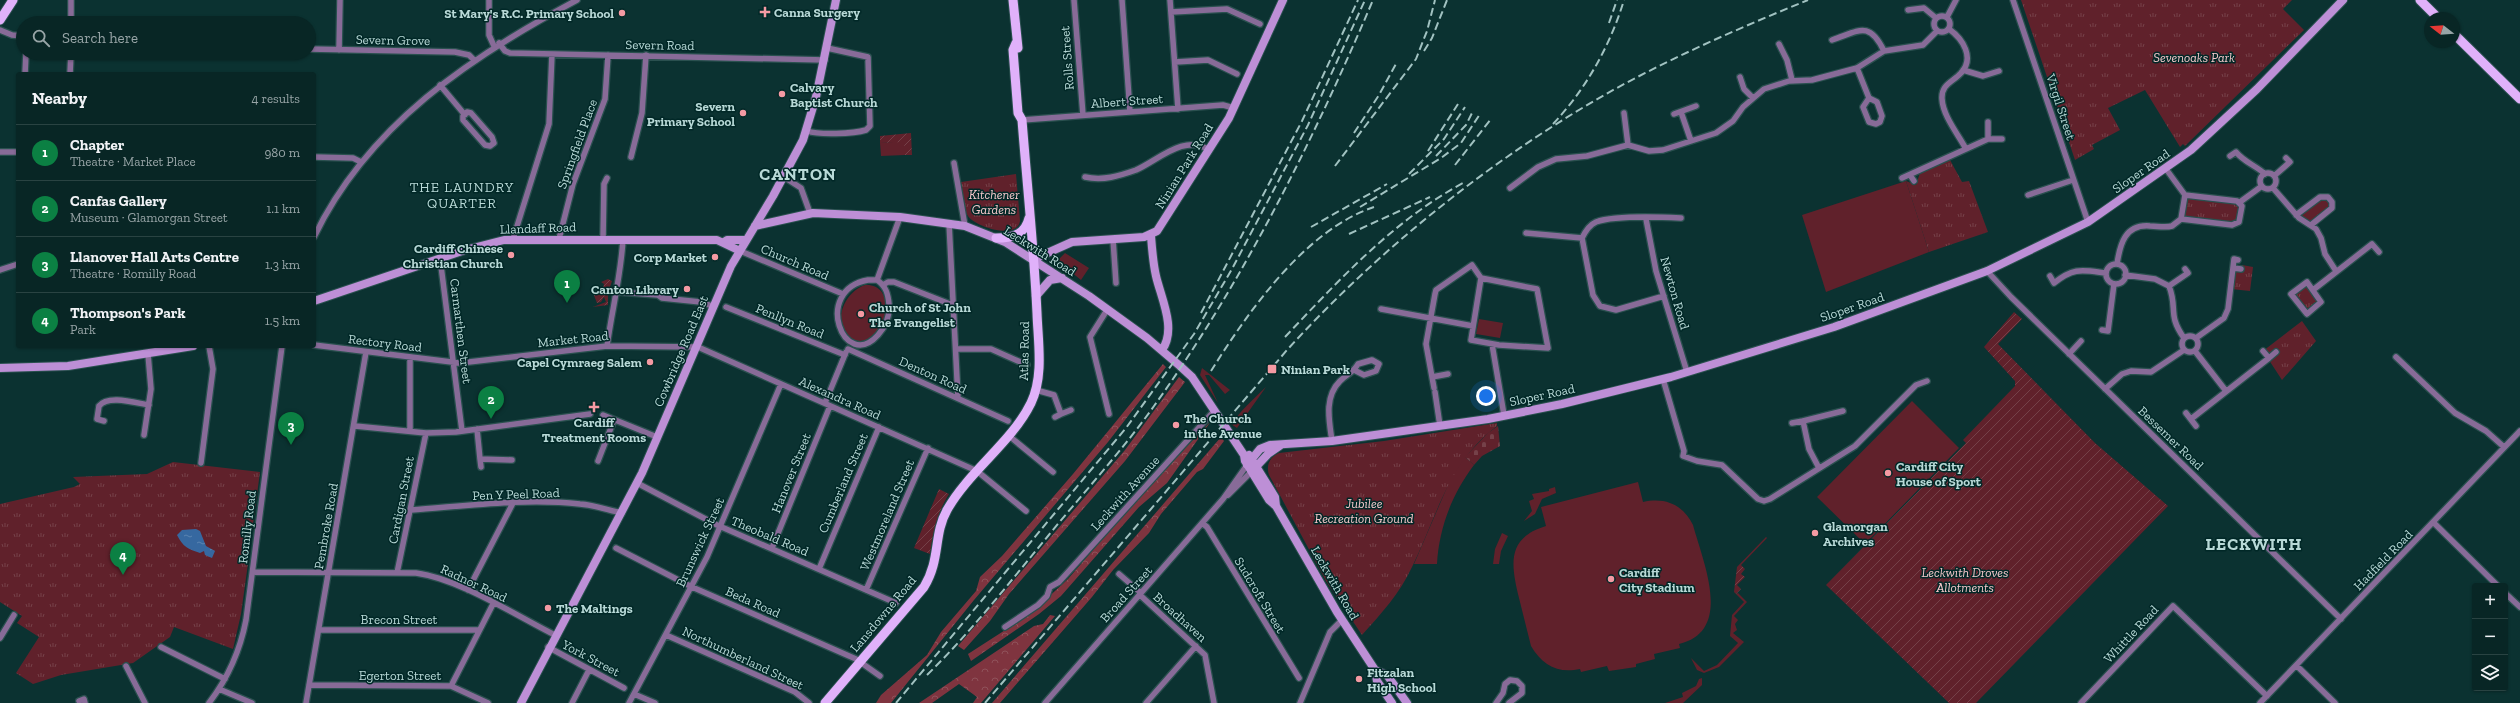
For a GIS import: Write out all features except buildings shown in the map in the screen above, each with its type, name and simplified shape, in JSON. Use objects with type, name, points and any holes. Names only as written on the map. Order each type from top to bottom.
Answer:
[{"type":"main road","points":[[0,20],[13,0]]},
{"type":"main road","name":"Atlas Road","points":[[977,471],[1028,409],[1036,390],[1039,362],[1034,259],[1022,120],[1024,113],[1021,70],[1016,43],[1012,0]]},
{"type":"main road","points":[[2420,0],[2432,12]]},
{"type":"main road","points":[[2460,40],[2520,99]]},
{"type":"main road","points":[[996,238],[1011,237],[1021,233],[1030,215]]},
{"type":"main road","name":"Lansdowne Road","points":[[825,703],[930,577],[936,560],[945,515],[957,495],[977,471]]},
{"type":"street","points":[[71,0],[71,16]]},
{"type":"street","points":[[339,50],[340,0]]},
{"type":"street","points":[[489,0],[489,35],[497,45]]},
{"type":"street","points":[[316,233],[333,202],[361,162],[392,126],[440,85],[474,60],[497,45],[577,0]]},
{"type":"street","name":"Cowbridge Road East","points":[[520,703],[637,483],[694,347],[738,250],[755,226],[784,177],[807,131],[825,60],[836,0]]},
{"type":"street","name":"Rolls Street","points":[[1074,0],[1083,115]]},
{"type":"street","points":[[1122,0],[1130,112]]},
{"type":"street","points":[[1170,0],[1178,109]]},
{"type":"street","name":"Ninian Park Road","points":[[1151,236],[1160,227],[1234,108],[1283,0]]},
{"type":"street","points":[[1947,17],[1956,0]]},
{"type":"street","name":"Virgil Street","points":[[2014,0],[2088,222]]},
{"type":"street","name":"Sloper Road","points":[[1250,463],[1260,449],[1270,445],[1332,441],[1440,426],[1504,415],[1663,379],[1834,327],[1987,271],[2088,222],[2166,169],[2191,150],[2239,106],[2343,0]]},
{"type":"street","points":[[1908,10],[1924,8],[1936,18]]},
{"type":"street","points":[[1171,12],[1227,9],[1260,24]]},
{"type":"street","points":[[1936,18],[1941,16],[1947,17]]},
{"type":"street","points":[[1947,17],[1950,22],[1949,29]]},
{"type":"street","points":[[1936,18],[1934,24],[1937,31]]},
{"type":"street","points":[[1937,31],[1943,32],[1949,29]]},
{"type":"street","points":[[1949,29],[1965,45],[1967,58],[1964,70],[1947,83],[1942,98],[1946,114],[1966,149]]},
{"type":"street","points":[[0,30],[10,35],[16,35]]},
{"type":"street","points":[[1832,40],[1857,32],[1868,31],[1877,37],[1884,51]]},
{"type":"street","points":[[1510,188],[1538,167],[1556,159],[1587,156],[1628,145],[1656,151],[1691,141],[1725,128],[1752,97],[1764,89],[1792,80],[1812,80],[1857,68],[1884,51],[1923,45],[1937,31]]},
{"type":"street","points":[[1779,44],[1787,60],[1792,80]]},
{"type":"street","name":"Severn Road","points":[[497,45],[507,52],[825,60]]},
{"type":"street","points":[[807,131],[818,133],[852,132],[868,129],[869,60],[866,56],[827,48]]},
{"type":"street","name":"Severn Grove","points":[[316,49],[459,52],[469,55],[474,60]]},
{"type":"street","points":[[513,239],[549,124],[552,54]]},
{"type":"street","name":"Springfield Place","points":[[559,239],[573,184],[605,99],[608,55]]},
{"type":"street","points":[[631,157],[642,113],[646,55]]},
{"type":"street","points":[[25,72],[26,60]]},
{"type":"street","points":[[70,60],[70,72]]},
{"type":"street","points":[[1175,62],[1208,60],[1237,74]]},
{"type":"street","points":[[1857,68],[1869,98],[1877,102],[1882,116],[1880,122],[1876,124],[1869,122],[1864,106],[1869,98]]},
{"type":"street","points":[[1964,70],[1983,76],[1999,71]]},
{"type":"street","points":[[1740,77],[1744,89],[1752,97]]},
{"type":"street","points":[[440,85],[465,114]]},
{"type":"street","name":"Albert Street","points":[[1022,120],[1223,105],[1234,108]]},
{"type":"street","points":[[1674,114],[1696,106]]},
{"type":"street","points":[[1681,112],[1691,141]]},
{"type":"street","points":[[471,113],[492,137],[494,143],[490,146],[485,145],[463,120],[465,114],[471,113]]},
{"type":"street","points":[[1624,113],[1628,145]]},
{"type":"street","points":[[1988,122],[1988,139]]},
{"type":"street","points":[[1902,178],[1988,139],[2002,139]]},
{"type":"street","points":[[1085,178],[1097,180],[1120,175],[1151,162],[1176,147],[1198,145],[1209,150]]},
{"type":"street","points":[[0,152],[16,152]]},
{"type":"street","points":[[2230,156],[2236,152],[2242,159],[2255,165],[2265,174],[2274,176]]},
{"type":"street","points":[[316,157],[353,158],[361,162]]},
{"type":"street","points":[[2274,176],[2290,162],[2286,158]]},
{"type":"street","points":[[954,163],[965,226]]},
{"type":"street","points":[[2166,169],[2185,195],[2240,202],[2262,186]]},
{"type":"street","points":[[2265,174],[2260,181],[2262,186],[2267,189],[2273,188]]},
{"type":"street","points":[[1910,175],[1914,181]]},
{"type":"street","points":[[2273,188],[2276,182],[2274,176]]},
{"type":"street","points":[[784,177],[800,188],[810,213]]},
{"type":"street","points":[[603,239],[604,184],[607,178]]},
{"type":"street","points":[[2028,195],[2073,180]]},
{"type":"street","points":[[2273,188],[2296,215],[2311,225],[2318,232],[2325,254],[2336,271]]},
{"type":"street","points":[[2117,264],[2121,244],[2132,230],[2148,225],[2172,226],[2180,219],[2185,195]]},
{"type":"street","points":[[2296,215],[2320,197],[2328,197],[2332,202],[2332,208],[2311,225]]},
{"type":"street","points":[[2180,219],[2236,224],[2241,213],[2240,202]]},
{"type":"street","name":"Leckwith Road","points":[[755,226],[810,213],[900,217],[965,226],[996,238],[1034,259],[1162,350],[1192,377],[1250,463],[1269,500],[1276,506],[1342,620],[1375,670],[1377,681],[1392,703]]},
{"type":"street","points":[[877,280],[900,217]]},
{"type":"street","points":[[1664,296],[1616,310],[1600,306],[1593,295],[1582,238],[1590,226],[1596,222],[1646,218],[1681,218]]},
{"type":"street","name":"Newton Road","points":[[1646,218],[1656,271],[1687,372]]},
{"type":"street","points":[[949,223],[955,306],[958,398]]},
{"type":"street","points":[[1526,233],[1582,238]]},
{"type":"street","points":[[1034,259],[1072,242],[1151,236],[1156,275],[1168,324],[1167,340],[1162,350]]},
{"type":"street","name":"Llandaff Road","points":[[316,300],[440,258],[485,244],[513,239],[623,239],[724,242],[727,240],[745,240]]},
{"type":"street","points":[[606,346],[613,300],[618,292],[623,239]]},
{"type":"street","points":[[1113,239],[1116,284]]},
{"type":"street","name":"Llandaff Road","points":[[724,242],[726,245],[738,250]]},
{"type":"street","points":[[2313,290],[2372,244],[2378,252]]},
{"type":"street","name":"Church Road","points":[[738,250],[843,294]]},
{"type":"street","name":"Carmarthen Street","points":[[440,258],[462,431]]},
{"type":"street","points":[[2196,338],[2224,318],[2228,309],[2234,259],[2238,260]]},
{"type":"street","points":[[2117,264],[2124,268],[2126,275],[2122,281],[2114,284],[2108,280],[2106,273],[2110,266],[2117,264]]},
{"type":"street","points":[[0,270],[16,265]]},
{"type":"street","points":[[1440,426],[1426,344],[1436,290],[1472,265],[1481,278],[1471,340],[1492,344],[1548,348],[1537,289],[1481,278]]},
{"type":"street","points":[[2233,268],[2241,269]]},
{"type":"street","points":[[2169,286],[2188,273],[2185,269]]},
{"type":"street","points":[[2050,276],[2054,283],[2066,273],[2075,270],[2106,273]]},
{"type":"street","name":"Bessemer Road","points":[[1987,271],[1995,282],[2341,619]]},
{"type":"street","points":[[2126,275],[2155,278],[2169,286],[2173,300],[2174,322],[2184,338]]},
{"type":"street","points":[[1036,296],[1048,282],[1062,278]]},
{"type":"street","points":[[868,280],[877,280],[883,285],[890,307],[885,325],[870,341],[858,345],[851,343],[842,335],[837,323],[838,306],[843,294],[856,283],[868,280]]},
{"type":"street","points":[[883,285],[888,282],[894,282],[955,306]]},
{"type":"street","points":[[2307,282],[2313,290],[2321,302],[2307,314],[2291,294],[2307,282]]},
{"type":"street","points":[[2102,330],[2108,331],[2114,284]]},
{"type":"street","points":[[618,292],[658,295],[662,298],[701,302],[712,306]]},
{"type":"street","name":"Penllyn Road","points":[[726,307],[845,355]]},
{"type":"street","points":[[1381,309],[1473,326]]},
{"type":"street","points":[[1107,310],[1090,337],[1109,414]]},
{"type":"street","points":[[2189,335],[2196,338],[2198,344],[2195,351],[2189,352],[2184,350],[2181,344],[2184,338],[2189,335]]},
{"type":"street","points":[[2069,354],[2081,341]]},
{"type":"street","name":"Hanover Street","points":[[772,548],[828,404],[845,355],[851,343]]},
{"type":"street","points":[[1492,344],[1504,415]]},
{"type":"street","name":"Rectory Road","points":[[316,345],[454,363]]},
{"type":"street","name":"Market Road","points":[[454,363],[606,346],[694,347]]},
{"type":"street","name":"Alexandra Road","points":[[694,347],[705,350],[977,471],[1026,511]]},
{"type":"street","points":[[0,368],[68,366],[182,348]]},
{"type":"street","points":[[201,462],[213,369],[209,348]]},
{"type":"street","name":"Romilly Road","points":[[208,703],[225,679],[242,639],[253,572],[282,348]]},
{"type":"street","name":"Denton Road","points":[[848,349],[1008,421]]},
{"type":"street","points":[[957,349],[991,349],[1027,365]]},
{"type":"street","points":[[2105,389],[2122,374],[2130,371],[2151,372],[2184,350]]},
{"type":"street","points":[[2195,351],[2226,391]]},
{"type":"street","name":"Pembroke Road","points":[[306,703],[355,426],[366,352]]},
{"type":"street","points":[[2263,352],[2268,358]]},
{"type":"street","points":[[2191,419],[2276,352]]},
{"type":"street","points":[[144,435],[151,389],[148,354]]},
{"type":"street","points":[[2396,357],[2455,413],[2486,431],[2504,447]]},
{"type":"street","points":[[410,358],[410,431]]},
{"type":"street","points":[[1332,441],[1328,409],[1331,396],[1341,380],[1356,371]]},
{"type":"street","points":[[1432,377],[1448,374]]},
{"type":"street","points":[[1663,379],[1684,451],[1683,456],[1697,462],[1722,465],[1759,500],[1770,499],[1855,446],[1916,385],[1927,381]]},
{"type":"street","name":"Brunswick Street","points":[[629,703],[692,587],[721,526],[781,384]]},
{"type":"street","points":[[1036,390],[1054,395],[1061,414]]},
{"type":"street","points":[[104,421],[97,419],[99,406],[104,402],[119,400],[149,405]]},
{"type":"street","points":[[1055,417],[1071,410]]},
{"type":"street","name":"Leckwith Avenue","points":[[1005,627],[1038,605],[1046,596],[1050,587],[1063,577],[1214,411]]},
{"type":"street","points":[[1792,423],[1842,411]]},
{"type":"street","points":[[2186,413],[2196,426]]},
{"type":"street","points":[[355,426],[426,432],[462,431],[590,414]]},
{"type":"street","points":[[602,416],[657,437]]},
{"type":"street","points":[[598,462],[614,420]]},
{"type":"street","points":[[1803,421],[1809,449],[1819,468]]},
{"type":"street","name":"Cumberland Street","points":[[819,569],[879,427]]},
{"type":"street","points":[[477,429],[481,467]]},
{"type":"street","name":"Hadfield Road","points":[[2260,703],[2434,523],[2520,431]]},
{"type":"street","name":"Cardigan Street","points":[[397,573],[426,432]]},
{"type":"street","points":[[1008,435],[1053,472]]},
{"type":"street","name":"Westmoreland Street","points":[[866,590],[928,448]]},
{"type":"street","points":[[480,459],[512,460]]},
{"type":"street","name":"Broad Street","points":[[1045,703],[1223,499],[1240,485],[1250,463]]},
{"type":"street","name":"Theobald Road","points":[[637,483],[721,526],[896,603]]},
{"type":"street","points":[[468,590],[513,503]]},
{"type":"street","name":"Pen Y Peel Road","points":[[411,510],[513,503],[579,504],[622,513]]},
{"type":"street","name":"Sudcroft Street","points":[[1202,523],[1207,527],[1299,678]]},
{"type":"street","points":[[2434,523],[2495,583]]},
{"type":"street","name":"Beda Road","points":[[616,548],[692,587],[861,661],[880,676]]},
{"type":"street","name":"Radnor Road","points":[[253,572],[397,573],[430,575],[468,590],[555,635]]},
{"type":"street","name":"Broadhaven","points":[[1119,574],[1205,655],[1214,703]]},
{"type":"street","points":[[2508,595],[2520,607]]},
{"type":"street","points":[[451,686],[493,604]]},
{"type":"street","name":"Whittle Road","points":[[2081,703],[2173,606],[2267,696]]},
{"type":"street","points":[[0,638],[14,615]]},
{"type":"street","points":[[1300,703],[1330,632],[1342,620]]},
{"type":"street","name":"Brecon Street","points":[[319,630],[479,630]]},
{"type":"street","name":"Northumberland Street","points":[[666,635],[795,692],[809,703]]},
{"type":"street","points":[[1146,703],[1196,646]]},
{"type":"street","points":[[161,647],[225,679]]},
{"type":"street","name":"York Street","points":[[548,648],[624,688]]},
{"type":"street","points":[[126,666],[145,703]]},
{"type":"street","points":[[2297,666],[2335,703]]},
{"type":"street","points":[[572,703],[589,670]]},
{"type":"street","name":"Leckwith Road","points":[[1375,670],[1387,675],[1407,703]]},
{"type":"street","points":[[1496,703],[1503,693],[1503,686],[1507,681],[1514,680],[1520,683],[1522,694],[1518,698],[1511,701],[1503,693]]},
{"type":"street","name":"Egerton Street","points":[[309,685],[451,686],[488,703]]},
{"type":"street","points":[[219,689],[252,703]]},
{"type":"street","points":[[634,694],[655,703]]},
{"type":"green space","name":"Sevenoaks Park","points":[[2021,0],[2292,0],[2283,9],[2304,30],[2185,146],[2183,144],[2180,147],[2145,90],[2108,108],[2120,130],[2092,145],[2094,149],[2075,160]]},
{"type":"green space","points":[[911,133],[912,155],[905,155],[904,142],[880,143],[880,136]]},
{"type":"green space","points":[[905,141],[905,155],[881,156],[880,143]]},
{"type":"green space","points":[[1950,160],[1962,182],[1969,181],[1988,232],[1929,252],[1906,181],[1916,185],[1920,173]]},
{"type":"green space","name":"Kitchener Gardens","points":[[1016,174],[1020,221],[1017,227],[1004,231],[995,230],[978,224],[968,216],[963,204],[961,182]]},
{"type":"green space","points":[[1906,181],[1929,252],[1826,292],[1802,215]]},
{"type":"green space","points":[[2185,195],[2240,202],[2236,224],[2181,219]]},
{"type":"green space","points":[[2323,196],[2333,205],[2311,225],[2296,215]]},
{"type":"green space","points":[[1065,253],[1089,268],[1081,280],[1060,263],[1059,259]]},
{"type":"green space","points":[[2242,265],[2253,267],[2250,291],[2231,289],[2233,268],[2241,269]]},
{"type":"green space","points":[[608,279],[612,281],[608,293],[608,305],[593,307],[606,302],[604,297],[601,302],[597,303],[593,293],[602,292],[604,284],[601,282]]},
{"type":"green space","points":[[2307,282],[2321,302],[2307,314],[2291,294]]},
{"type":"green space","points":[[865,285],[876,287],[882,293],[886,302],[886,313],[883,323],[877,332],[869,339],[859,341],[850,338],[844,333],[841,325],[841,316],[849,297],[856,290]]},
{"type":"green space","name":"Leckwith Droves Allotments","points":[[2014,312],[2022,319],[1998,344],[2095,443],[2168,506],[1976,703],[1949,703],[1826,585],[1966,443],[1963,440],[2015,386],[2015,381],[1984,347]]},
{"type":"green space","points":[[1479,319],[1503,323],[1500,338],[1476,334]]},
{"type":"green space","points":[[2302,321],[2316,341],[2282,380],[2263,351]]},
{"type":"green space","points":[[1163,364],[1166,367],[1108,442],[974,600],[891,703],[876,703],[881,695],[927,655],[941,632],[976,591],[980,577],[1002,556],[1073,474]]},
{"type":"green space","points":[[1202,368],[1230,390],[1225,394],[1209,375],[1205,375],[1218,403],[1200,375]]},
{"type":"green space","points":[[1179,377],[1185,382],[1125,461],[1009,594],[990,621],[964,650],[958,646],[1125,450]]},
{"type":"green space","points":[[1266,387],[1237,428],[1231,424],[1238,415]]},
{"type":"green space","name":"Cardiff City House of Sport","points":[[1912,401],[1959,448],[1865,544],[1817,497]]},
{"type":"green space","points":[[1211,421],[1167,483],[1139,507],[1061,596],[1039,614],[971,661],[968,654],[1030,614],[1068,579],[1135,501]]},
{"type":"green space","name":"Jubilee Recreation Ground","points":[[1497,423],[1497,426],[1480,441],[1455,473],[1402,586],[1390,603],[1362,635],[1326,581],[1269,475],[1269,462],[1279,453],[1384,441]]},
{"type":"green space","points":[[1498,426],[1500,446],[1482,456],[1474,465],[1465,457],[1488,433]]},
{"type":"green space","points":[[1221,437],[1224,441],[1203,469],[1197,472],[1161,514],[1149,533],[1113,570],[1092,597],[1000,703],[992,703]]},
{"type":"green space","points":[[1465,457],[1474,465],[1459,488],[1448,512],[1438,551],[1437,564],[1414,564],[1451,478]]},
{"type":"green space","points":[[173,462],[260,472],[251,539],[249,541],[250,549],[241,614],[233,649],[174,627],[170,637],[133,663],[61,675],[33,684],[16,673],[39,637],[17,623],[22,616],[0,602],[0,504],[74,487],[80,484],[73,477],[147,474]]},
{"type":"green space","name":"Cardiff City Stadium","points":[[1638,482],[1643,502],[1659,501],[1673,504],[1684,512],[1693,525],[1703,557],[1710,594],[1710,610],[1706,625],[1696,637],[1679,644],[1680,648],[1654,654],[1655,659],[1636,664],[1636,667],[1609,671],[1607,666],[1581,672],[1580,669],[1565,670],[1551,666],[1535,653],[1531,646],[1514,575],[1514,554],[1518,545],[1533,531],[1546,526],[1541,507]]},
{"type":"green space","points":[[1555,487],[1556,493],[1542,499],[1535,514],[1524,521],[1532,511],[1529,501],[1534,499],[1532,494],[1549,491],[1549,489]]},
{"type":"green space","points":[[939,489],[949,494],[941,508],[936,523],[930,554],[914,548]]},
{"type":"green space","points":[[1502,533],[1508,536],[1501,551],[1499,564],[1493,564],[1495,549]]},
{"type":"green space","points":[[1766,537],[1767,538],[1741,565],[1745,569],[1741,574],[1745,577],[1737,585],[1741,589],[1736,594],[1734,592],[1737,567]]},
{"type":"green space","points":[[1738,593],[1747,602],[1734,616],[1738,620],[1735,624],[1737,630],[1733,633],[1744,642],[1719,667],[1704,673],[1697,670],[1691,658],[1704,671],[1717,665],[1738,643],[1730,636],[1732,615],[1744,602],[1736,594]]},
{"type":"green space","points":[[1050,615],[1055,616],[981,703],[973,703],[977,697],[959,684],[932,703],[919,703],[1034,626],[1043,624]]},
{"type":"green space","points":[[1702,678],[1702,685],[1683,703],[1665,703],[1683,697],[1682,693],[1696,686],[1699,679]]},
{"type":"water","points":[[196,529],[200,531],[206,546],[215,551],[212,558],[205,555],[204,551],[200,553],[186,547],[177,535],[182,530]]},
{"type":"railway","points":[[1201,313],[1302,121],[1358,0]]},
{"type":"railway","points":[[896,703],[1126,428],[1194,334],[1232,269],[1308,125],[1365,0]]},
{"type":"railway","points":[[927,675],[974,625],[1116,456],[1142,423],[1187,359],[1247,260],[1301,158],[1373,0]]},
{"type":"railway","points":[[1335,166],[1416,59],[1427,31],[1435,0]]},
{"type":"railway","points":[[1424,51],[1432,38],[1447,0]]},
{"type":"railway","points":[[1609,23],[1617,0]]},
{"type":"railway","points":[[1553,124],[1565,111],[1596,66],[1612,34],[1624,0]]},
{"type":"railway","points":[[985,703],[1287,350],[1360,276],[1400,241],[1440,207],[1483,174],[1570,115],[1615,89],[1686,53],[1808,0]]},
{"type":"railway","points":[[1354,133],[1379,95],[1397,62]]},
{"type":"railway","points":[[1428,151],[1458,104]]},
{"type":"railway","points":[[1409,174],[1444,139],[1465,107]]},
{"type":"railway","points":[[1436,156],[1466,125],[1473,111]]},
{"type":"railway","points":[[1360,207],[1441,158],[1461,143],[1480,114]]},
{"type":"railway","points":[[1455,165],[1491,119]]},
{"type":"railway","points":[[1285,337],[1347,273],[1390,233],[1437,198],[1463,183]]},
{"type":"railway","points":[[1311,227],[1387,184]]},
{"type":"railway","points":[[1349,234],[1430,197]]},
{"type":"railway","points":[[1211,371],[1242,324],[1261,299],[1302,253],[1325,234],[1349,218],[1374,207]]},
{"type":"place","name":"Canna Surgery","points":[[765,12]]},
{"type":"place","name":"St Mary's R.C. Primary School","points":[[622,13]]},
{"type":"place","name":"Calvary Baptist Church","points":[[782,94]]},
{"type":"place","name":"Severn Primary School","points":[[743,113]]},
{"type":"place","name":"Cardiff Chinese Christian Church","points":[[511,255]]},
{"type":"place","name":"Corp Market","points":[[715,257]]},
{"type":"place","name":"Canton Library","points":[[687,289]]},
{"type":"place","name":"Chapter","points":[[567,303]]},
{"type":"place","name":"Church of St John The Evangelist","points":[[861,314]]},
{"type":"place","name":"Capel Cymraeg Salem","points":[[650,362]]},
{"type":"place","name":"Ninian Park","points":[[1272,369]]},
{"type":"place","name":"Cardiff Treatment Rooms","points":[[594,407]]},
{"type":"place","name":"Canfas Gallery","points":[[491,419]]},
{"type":"place","name":"The Church in the Avenue","points":[[1176,425]]},
{"type":"place","name":"Llanover Hall Arts Centre","points":[[291,445]]},
{"type":"place","name":"Cardiff City House of Sport","points":[[1888,473]]},
{"type":"place","name":"Glamorgan Archives","points":[[1815,533]]},
{"type":"place","name":"Thompson's Park","points":[[123,575]]},
{"type":"place","name":"Cardiff City Stadium","points":[[1611,579]]},
{"type":"place","name":"The Maltings","points":[[548,608]]},
{"type":"place","name":"Fitzalan High School","points":[[1359,679]]},
{"type":"district","name":"CANTON","points":[[798,174]]},
{"type":"district","name":"THE LAUNDRY QUARTER","points":[[462,196]]},
{"type":"district","name":"LECKWITH","points":[[2254,544]]}]
